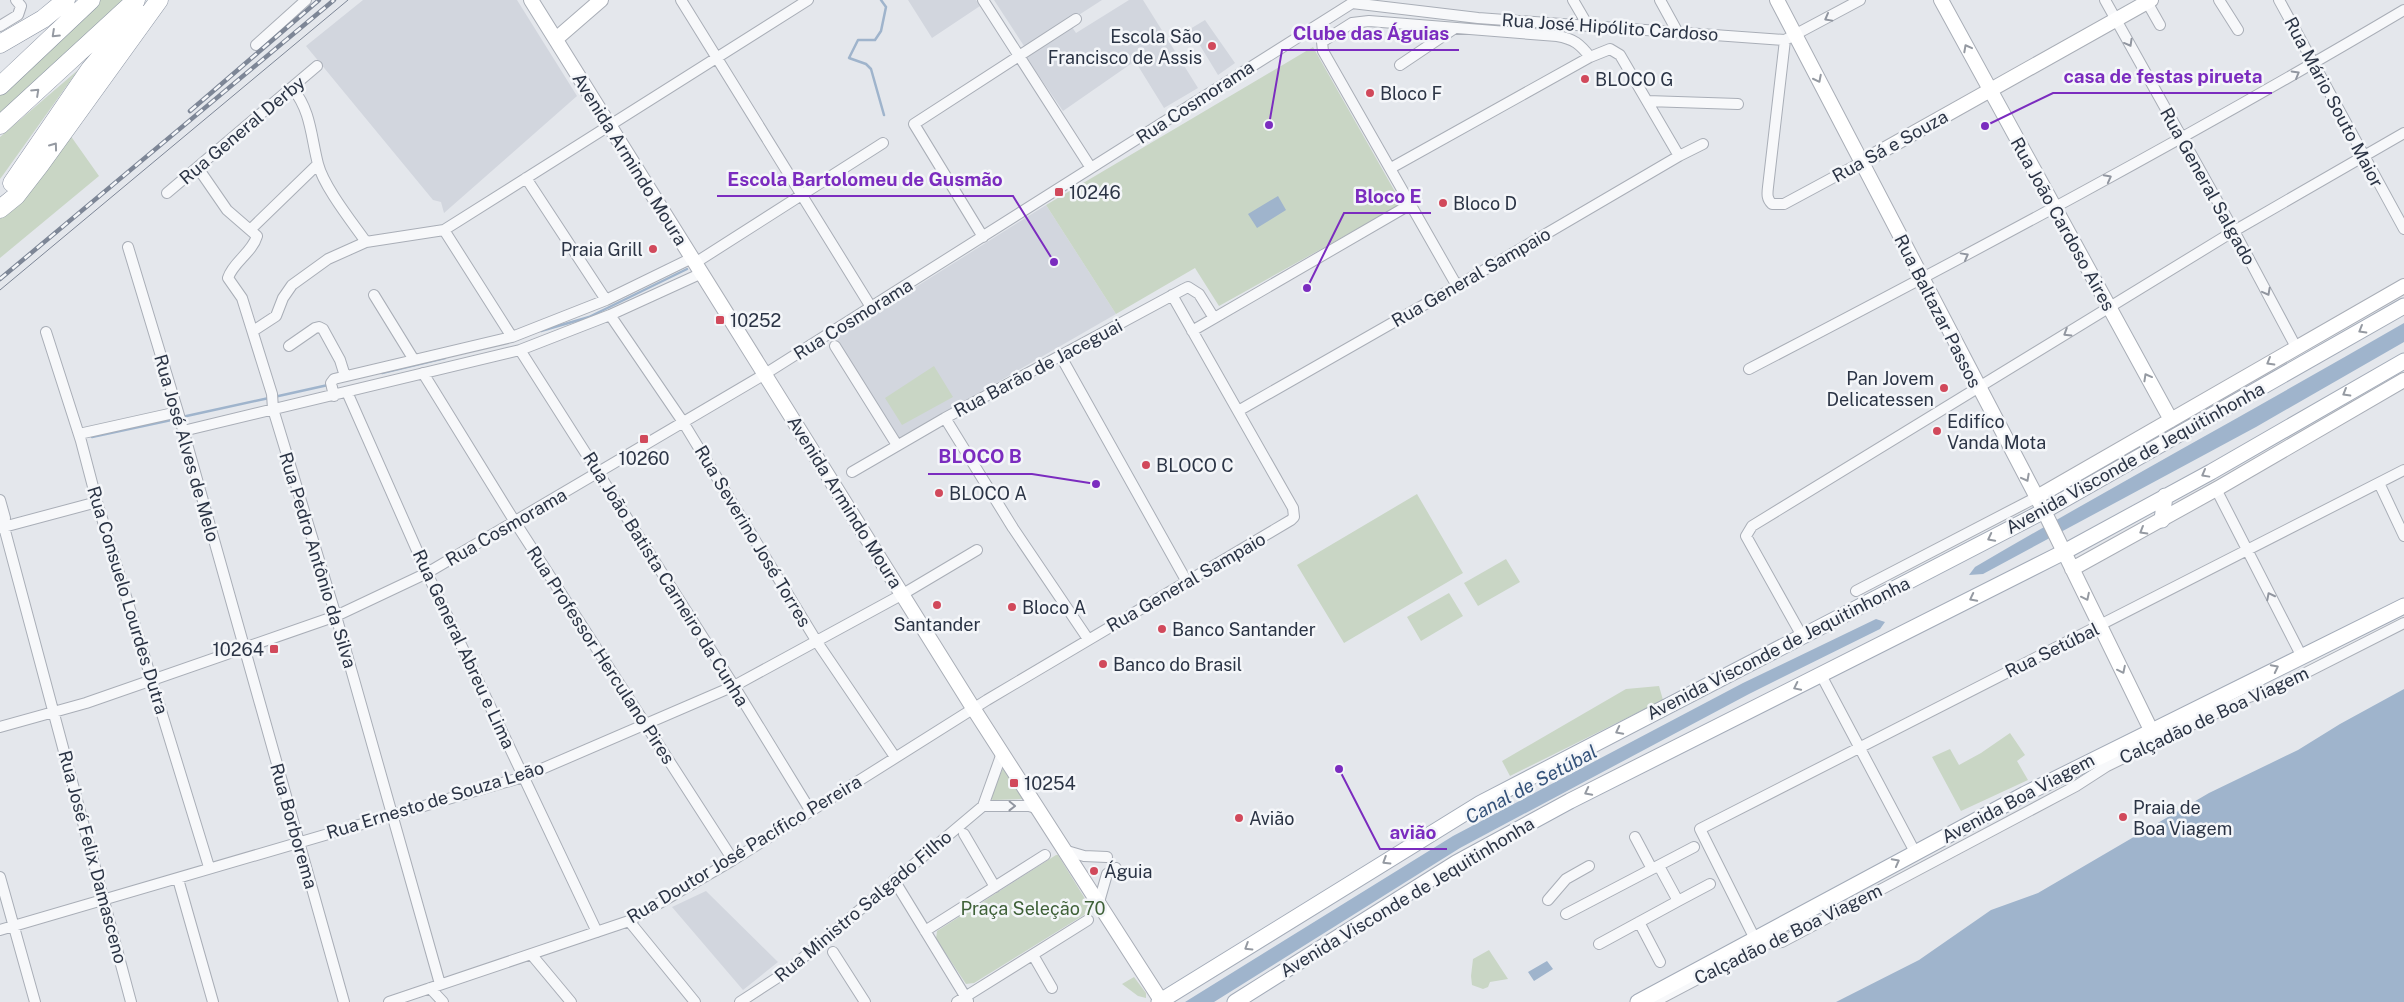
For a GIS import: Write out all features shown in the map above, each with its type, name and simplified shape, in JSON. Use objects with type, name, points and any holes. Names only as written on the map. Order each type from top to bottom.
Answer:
[{"type":"highway","points":[[0,44],[43,19],[66,0]]},
{"type":"highway","points":[[0,86],[91,0]]},
{"type":"highway","points":[[0,125],[136,0]]},
{"type":"highway","points":[[0,196],[28,160],[90,69],[111,42],[150,0]]},
{"type":"highway","points":[[0,209],[16,196],[40,165],[159,0]]},
{"type":"main road","name":"Avenida Visconde de Jequitinhonha","points":[[1161,1002],[1481,803],[1802,636],[2046,516],[2404,306]]},
{"type":"main road","name":"Avenida Visconde de Jequitinhonha","points":[[1235,1002],[1456,863],[1570,800],[1822,675],[2165,496],[2404,361]]},
{"type":"main road","points":[[2162,520],[2165,496]]},
{"type":"main road","name":"Avenida Boa Viagem","points":[[1638,1002],[2025,794],[2300,655],[2404,606]]},
{"type":"street","points":[[0,26],[18,16],[21,6],[16,0]]},
{"type":"street","points":[[256,44],[306,0]]},
{"type":"street","name":"Avenida Armindo Moura","points":[[531,0],[973,708],[1067,851],[1161,1002]]},
{"type":"street","points":[[556,39],[601,0]]},
{"type":"street","points":[[681,0],[801,197],[871,307]]},
{"type":"street","points":[[253,331],[276,316],[288,289],[339,253],[366,242],[444,230],[808,0]]},
{"type":"street","points":[[983,0],[1091,168]]},
{"type":"street","points":[[1573,0],[1587,24]]},
{"type":"street","points":[[1660,0],[1677,31]]},
{"type":"street","name":"Rua Baltazar Passos","points":[[1776,0],[1790,38],[1862,162],[1978,389],[2037,497],[2151,730]]},
{"type":"street","points":[[1790,38],[1860,0]]},
{"type":"street","name":"Rua João Cardoso Aires","points":[[1942,0],[1954,16],[1990,91],[2171,420]]},
{"type":"street","name":"Rua General Salgado","points":[[2105,0],[2234,231],[2296,347]]},
{"type":"street","points":[[2219,0],[2238,30]]},
{"type":"street","name":"Rua Mário Souto Maior","points":[[2279,0],[2404,230]]},
{"type":"street","points":[[2149,1],[2160,25]]},
{"type":"street","name":"Rua Sá e Souza","points":[[1790,38],[1768,187],[1767,197],[1772,204],[1784,204],[2149,1]]},
{"type":"street","name":"Rua José Hipólito Cardoso","points":[[1354,2],[1478,18],[1790,38]]},
{"type":"street","name":"Rua Cosmorama","points":[[0,727],[152,682],[245,649],[336,616],[428,573],[765,374],[1354,2]]},
{"type":"street","points":[[1750,369],[2182,139],[2404,10]]},
{"type":"street","points":[[983,237],[914,124],[1076,19]]},
{"type":"street","points":[[1457,286],[1322,50],[1321,45],[1325,38],[1352,23],[1362,21],[1570,38],[1581,45],[1590,57]]},
{"type":"street","points":[[1400,65],[1455,28]]},
{"type":"street","points":[[1391,168],[1590,57],[1606,50],[1615,51],[1620,55],[1679,156]]},
{"type":"street","name":"Rua General Derby","points":[[167,193],[293,89],[317,66]]},
{"type":"street","points":[[293,89],[306,110],[318,164],[338,203],[366,242]]},
{"type":"street","points":[[1647,101],[1738,104]]},
{"type":"street","points":[[1802,636],[1746,536],[1752,526],[2234,231],[2404,133]]},
{"type":"street","points":[[79,434],[180,420],[332,389],[347,392],[520,350],[610,315],[697,265],[883,142]]},
{"type":"street","name":"Rua General Sampaio","points":[[1238,411],[1679,156],[1703,144]]},
{"type":"street","points":[[198,168],[227,210],[251,229],[318,164]]},
{"type":"street","points":[[526,178],[606,300]]},
{"type":"street","points":[[1192,330],[1411,204]]},
{"type":"street","name":"Rua Pedro Antônio da Silva","points":[[251,229],[256,234],[256,239],[228,278],[242,298],[253,331],[336,616],[391,815],[435,986]]},
{"type":"street","points":[[444,230],[512,337]]},
{"type":"street","name":"Rua José Alves de Melo","points":[[128,247],[180,420],[245,649]]},
{"type":"street","points":[[332,389],[334,379],[512,337],[697,265]]},
{"type":"street","name":"Avenida Visconde de Jequitinhonha","points":[[2037,497],[2404,286]]},
{"type":"street","name":"Rua Barão de Jaceguai","points":[[852,472],[1060,355],[1188,287],[1195,290],[1214,318]]},
{"type":"street","points":[[374,295],[414,360]]},
{"type":"street","name":"Rua General Sampaio","points":[[973,708],[1294,517],[1293,508],[1172,295]]},
{"type":"street","name":"Rua Severino José Torres","points":[[610,315],[682,422],[817,642],[895,757]]},
{"type":"street","points":[[289,346],[319,327],[328,334],[345,376]]},
{"type":"street","name":"Rua Consuelo Lourdes Dutra","points":[[46,332],[79,434],[152,682],[210,867]]},
{"type":"street","points":[[835,346],[898,445]]},
{"type":"street","name":"Rua João Batista Carneiro da Cunha","points":[[520,350],[734,686],[810,810]]},
{"type":"street","points":[[1060,355],[1187,582]]},
{"type":"street","name":"Rua Professor Herculano Pires","points":[[423,373],[515,522],[733,860]]},
{"type":"street","points":[[2072,569],[2216,490],[2404,380]]},
{"type":"street","name":"Rua General Abreu e Lima","points":[[347,392],[428,573],[597,932]]},
{"type":"street","points":[[946,418],[1013,528],[1088,639]]},
{"type":"street","name":"Rua Setúbal","points":[[1755,939],[1700,829],[2404,470]]},
{"type":"street","points":[[2378,483],[2404,536]]},
{"type":"street","points":[[2216,490],[2300,655]]},
{"type":"street","points":[[1856,590],[2037,497]]},
{"type":"street","name":"Rua José Felix Damasceno","points":[[0,500],[5,518],[2,527],[54,712],[131,1002]]},
{"type":"street","points":[[2,527],[98,502]]},
{"type":"street","name":"Rua Ernesto de Souza Leão","points":[[0,930],[178,879],[210,867],[523,777],[734,686],[903,594],[977,550]]},
{"type":"street","name":"Calçadão de Boa Viagem","points":[[1654,1002],[1764,944],[1782,942],[2076,786],[2107,766],[2249,697],[2272,690],[2404,623]]},
{"type":"street","name":"Rua Borborema","points":[[245,649],[344,1002]]},
{"type":"street","points":[[1822,675],[1915,852]]},
{"type":"street","name":"Rua Doutor José Pacífico Pereira","points":[[389,1002],[629,921],[733,860],[973,708]]},
{"type":"street","points":[[1002,753],[983,806],[1029,806],[1040,809]]},
{"type":"street","name":"Rua Ministro Salgado Filho","points":[[740,1002],[786,972],[983,806]]},
{"type":"street","points":[[964,834],[995,887]]},
{"type":"street","points":[[1635,837],[1678,901]]},
{"type":"street","points":[[1566,914],[1694,848]]},
{"type":"street","points":[[1067,851],[1084,856],[1103,857],[1106,874],[1099,902]]},
{"type":"street","points":[[925,931],[1045,855]]},
{"type":"street","points":[[1548,900],[1566,879],[1589,866]]},
{"type":"street","points":[[1106,874],[1116,868]]},
{"type":"street","points":[[0,877],[35,1002]]},
{"type":"street","points":[[178,879],[213,1002]]},
{"type":"street","points":[[894,880],[964,1000],[1088,920]]},
{"type":"street","points":[[1599,944],[1710,884]]},
{"type":"street","points":[[629,921],[695,1002]]},
{"type":"street","points":[[1639,922],[1660,962]]},
{"type":"street","points":[[833,952],[865,1002]]},
{"type":"street","points":[[531,954],[571,1002]]},
{"type":"street","points":[[1033,955],[1052,988]]},
{"type":"street","points":[[435,986],[443,1002]]},
{"type":"shaded area","points":[[363,0],[517,0],[577,96],[444,213],[441,202],[433,200],[306,46]]},
{"type":"shaded area","points":[[908,0],[976,0],[980,6],[932,38]]},
{"type":"shaded area","points":[[994,0],[1102,0],[1026,49]]},
{"type":"shaded area","points":[[1129,0],[1143,0],[1198,88],[1164,108],[1135,61],[1063,111],[1025,56],[1072,27],[1076,33]]},
{"type":"shaded area","name":"Escola São Francisco de Assis","points":[[1205,20],[1235,63],[1218,75],[1190,29]]},
{"type":"shaded area","points":[[1046,205],[1116,314],[897,440],[833,339]]},
{"type":"shaded area","points":[[706,891],[778,962],[743,990],[672,907]]},
{"type":"green space","points":[[98,0],[125,0],[0,119],[0,93]]},
{"type":"green space","points":[[1313,47],[1402,204],[1219,306],[1195,268],[1116,314],[1046,205]]},
{"type":"green space","points":[[78,70],[3,175],[0,179],[0,137]]},
{"type":"green space","points":[[70,135],[99,176],[0,258],[0,219],[23,200]]},
{"type":"green space","points":[[934,366],[953,397],[902,425],[885,398]]},
{"type":"green space","points":[[1417,494],[1463,573],[1344,643],[1297,565]]},
{"type":"green space","points":[[1506,559],[1520,582],[1478,606],[1464,583]]},
{"type":"green space","points":[[1449,593],[1463,616],[1421,641],[1407,617]]},
{"type":"green space","points":[[1659,686],[1663,700],[1510,776],[1502,761],[1626,689]]},
{"type":"green space","points":[[2010,733],[2025,755],[2017,761],[2028,780],[1961,811],[1932,757],[1950,749],[1959,765],[1981,753]]},
{"type":"green space","points":[[1004,766],[1025,799],[993,800],[990,798]]},
{"type":"green space","name":"Praça Seleção 70","points":[[1058,855],[1092,910],[974,983],[966,984],[936,939],[937,931]]},
{"type":"green space","points":[[1489,950],[1508,979],[1490,982],[1488,987],[1483,989],[1472,985],[1473,959]]},
{"type":"green space","points":[[1134,977],[1146,993],[1146,998],[1138,996],[1122,984]]},
{"type":"water","points":[[1278,196],[1286,210],[1257,228],[1248,214]]},
{"type":"water","points":[[2404,323],[2404,342],[2256,427],[1983,574],[1969,575],[1975,567],[2028,536]]},
{"type":"water","points":[[1876,619],[1885,622],[1880,629],[1749,694],[1460,848],[1214,1002],[1185,1002],[1453,836],[1743,683]]},
{"type":"water","points":[[2404,689],[2404,1002],[1836,1002],[1919,960],[1991,910],[2038,893],[2209,793],[2298,750],[2340,724]]},
{"type":"water","points":[[1547,961],[1553,969],[1534,981],[1528,972]]},
{"type":"waterway","points":[[881,0],[886,7],[881,31],[875,40],[858,40],[849,58],[866,64],[871,69],[884,115]]},
{"type":"waterway","points":[[541,331],[589,317],[687,269]]},
{"type":"waterway","points":[[382,373],[445,358]]},
{"type":"waterway","points":[[274,397],[328,385]]},
{"type":"waterway","points":[[182,417],[269,398]]},
{"type":"waterway","points":[[92,437],[176,419]]},
{"type":"tram line","points":[[0,290],[348,0]]},
{"type":"railway","points":[[190,111],[319,0]]},
{"type":"railway","points":[[0,279],[334,0]]},
{"type":"place","name":"Escola São Francisco de Assis","points":[[1212,46]]},
{"type":"place","name":"BLOCO G","points":[[1585,79]]},
{"type":"place","name":"Bloco F","points":[[1370,93]]},
{"type":"place","name":"Clube das Águias","points":[[1269,125]]},
{"type":"place","name":"casa de festas pirueta","points":[[1985,126]]},
{"type":"place","name":"10246","points":[[1059,192]]},
{"type":"place","name":"Bloco D","points":[[1443,203]]},
{"type":"place","name":"Praia Grill","points":[[653,249]]},
{"type":"place","name":"Escola Bartolomeu de Gusmão","points":[[1054,262]]},
{"type":"place","name":"Bloco E","points":[[1307,288]]},
{"type":"place","name":"10252","points":[[720,320]]},
{"type":"place","name":"Pan Jovem Delicatessen","points":[[1944,388]]},
{"type":"place","name":"Edifíco Vanda Mota","points":[[1937,431]]},
{"type":"place","name":"10260","points":[[644,439]]},
{"type":"place","name":"BLOCO C","points":[[1146,465]]},
{"type":"place","name":"BLOCO B","points":[[1096,484]]},
{"type":"place","name":"BLOCO A","points":[[939,493]]},
{"type":"place","name":"Santander","points":[[937,605]]},
{"type":"place","name":"Bloco A","points":[[1012,607]]},
{"type":"place","name":"Banco Santander","points":[[1162,629]]},
{"type":"place","name":"10264","points":[[274,649]]},
{"type":"place","name":"Banco do Brasil","points":[[1103,664]]},
{"type":"place","name":"avião","points":[[1339,769]]},
{"type":"place","name":"10254","points":[[1014,783]]},
{"type":"place","name":"Praia de Boa Viagem","points":[[2123,817]]},
{"type":"place","name":"Avião","points":[[1239,818]]},
{"type":"place","name":"Águia","points":[[1094,871]]},
{"type":"water label","name":"Canal de Setúbal","points":[[1531,784]]}]
